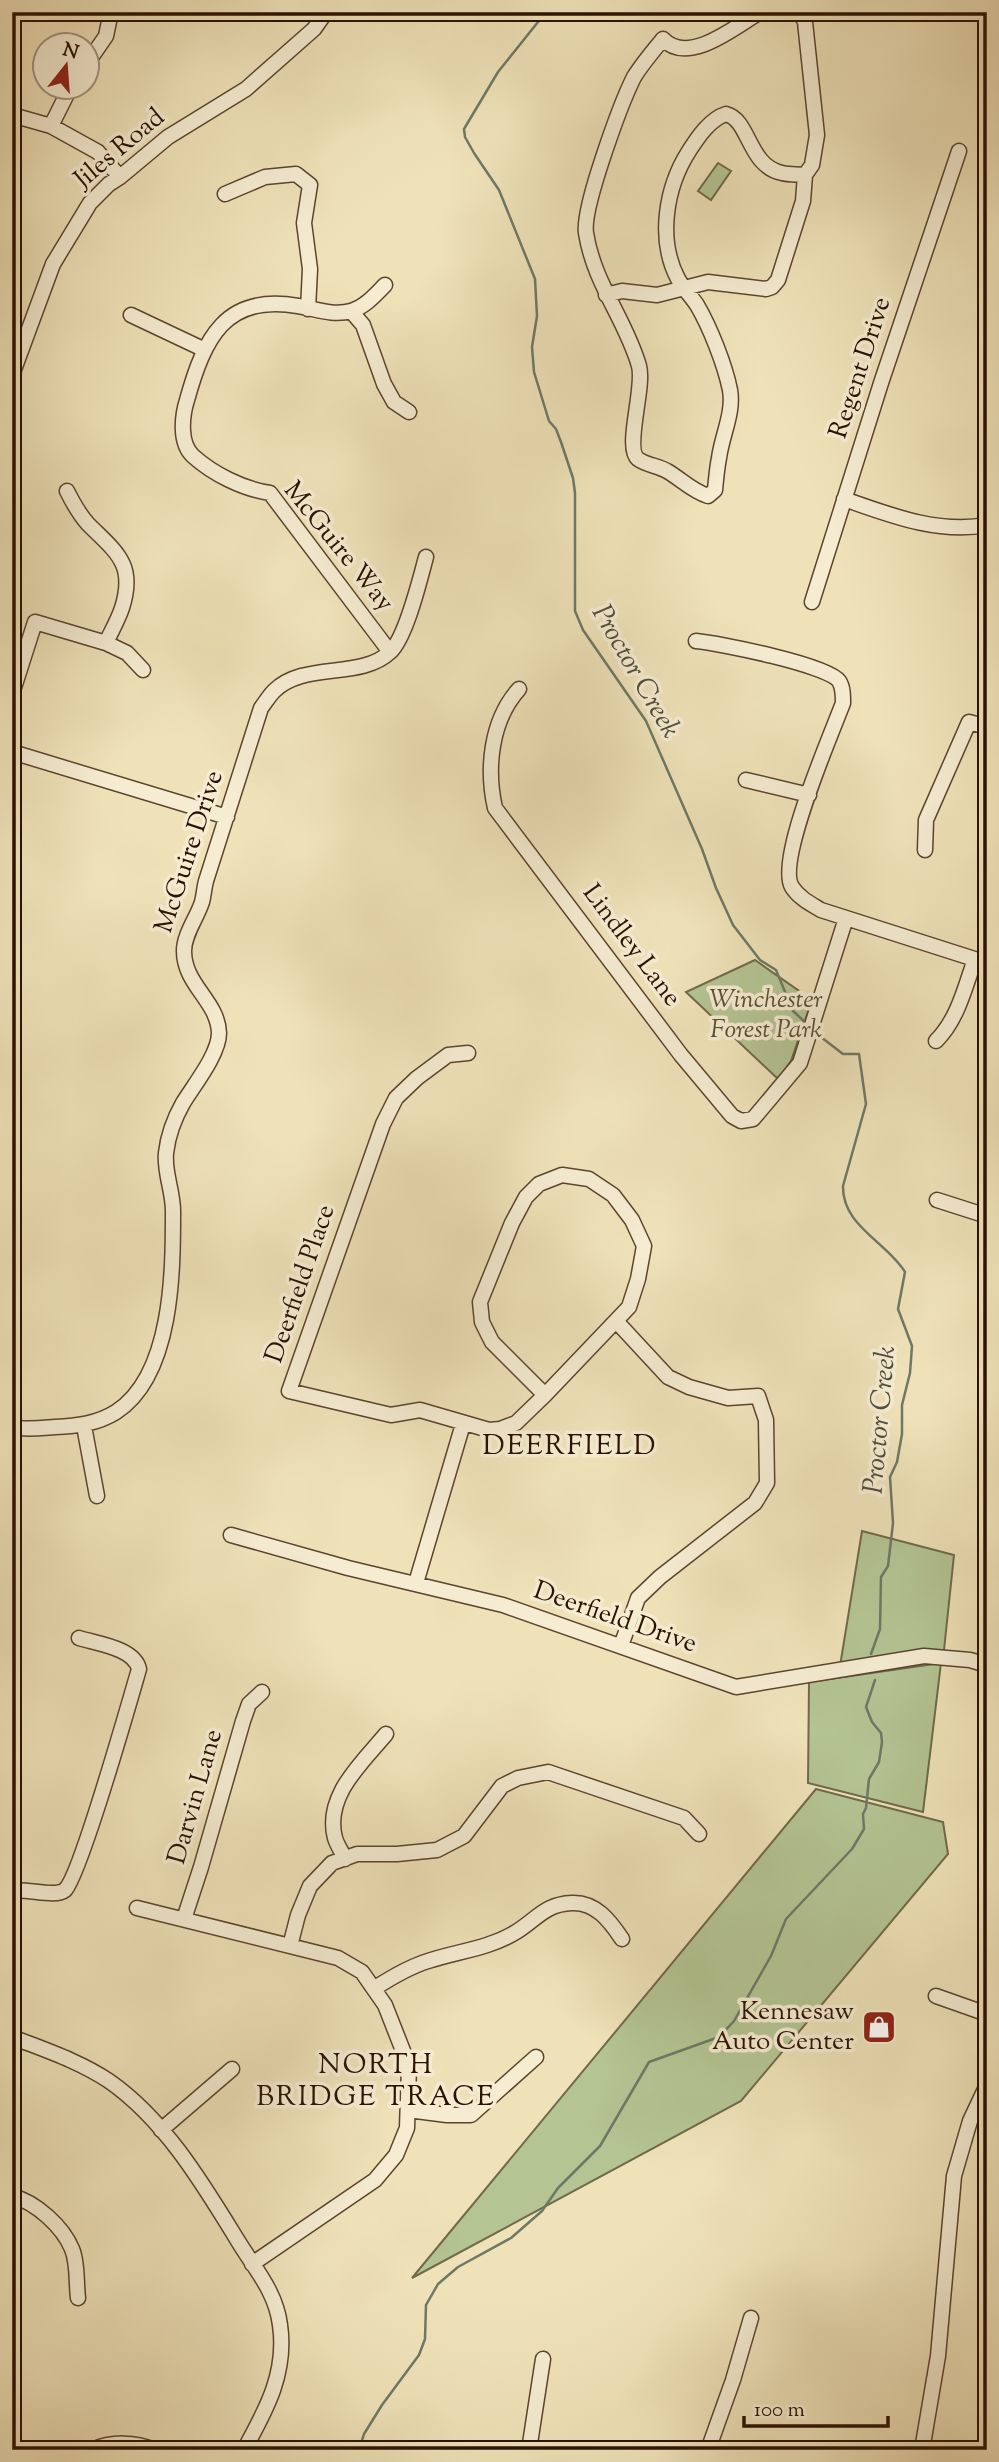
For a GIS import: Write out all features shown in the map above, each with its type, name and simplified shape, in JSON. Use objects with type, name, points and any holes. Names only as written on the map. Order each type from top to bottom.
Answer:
[{"type":"street","points":[[102,42],[106,36],[111,12]]},
{"type":"street","name":"Jiles Road","points":[[12,375],[53,264],[90,203],[108,184],[169,137],[246,89],[314,29],[326,12]]},
{"type":"street","points":[[760,12],[703,45],[690,49],[676,49],[663,39],[635,76],[617,120],[586,215],[586,233],[606,295],[631,344],[640,369],[640,393],[632,449],[637,458],[666,470],[692,489],[708,496],[715,490],[719,456],[728,425],[730,391],[698,306],[678,279],[672,263],[668,242],[669,199],[673,181],[680,166],[712,122],[730,114],[737,120],[754,152],[767,166],[783,174],[805,175]]},
{"type":"street","points":[[606,295],[622,291],[657,295],[708,282],[766,289],[778,280],[803,201],[805,175],[812,165],[817,135],[805,22],[800,12]]},
{"type":"street","points":[[51,126],[63,102]]},
{"type":"street","points":[[12,115],[51,126],[99,152],[120,177]]},
{"type":"street","name":"Regent Drive","points":[[812,602],[959,151]]},
{"type":"street","points":[[225,194],[265,177],[296,174],[310,185],[304,223],[310,269],[308,309]]},
{"type":"street","points":[[385,285],[367,303],[351,310],[363,325],[394,402],[409,412]]},
{"type":"street","name":"McGuire Way","points":[[351,310],[318,312],[263,303],[247,307],[213,332],[183,413],[184,435],[189,453],[207,468],[256,491],[270,493],[390,652]]},
{"type":"street","points":[[131,315],[205,350]]},
{"type":"street","points":[[67,492],[76,509],[106,540],[126,569],[122,608],[106,643]]},
{"type":"street","points":[[844,499],[922,523],[956,529],[987,525]]},
{"type":"street","points":[[390,652],[400,636],[426,556]]},
{"type":"street","points":[[12,694],[35,622],[106,643],[127,653],[144,670]]},
{"type":"street","points":[[696,641],[802,664],[838,680],[843,703],[793,837],[788,866],[791,886],[804,900],[821,910],[981,961],[954,1019],[947,1031],[936,1041]]},
{"type":"street","name":"McGuire Drive","points":[[12,1427],[84,1426],[116,1412],[138,1391],[158,1354],[171,1286],[173,1207],[166,1157],[169,1132],[209,1061],[219,1033],[212,1008],[192,983],[186,969],[184,949],[201,904],[261,708],[274,690],[299,677],[361,666],[390,652]]},
{"type":"street","name":"Lindley Lane","points":[[519,689],[507,703],[498,726],[491,763],[495,808],[681,1055],[732,1116],[741,1121],[753,1119],[800,1063],[846,918]]},
{"type":"street","points":[[925,850],[926,820],[969,722],[987,727]]},
{"type":"street","points":[[12,752],[227,817]]},
{"type":"street","points":[[746,780],[809,795]]},
{"type":"street","name":"Deerfield Place","points":[[468,1053],[448,1055],[396,1098],[383,1124],[289,1391],[391,1415],[420,1410],[489,1430],[516,1423],[545,1395],[617,1322],[629,1307],[644,1246],[632,1220],[613,1195],[589,1179],[562,1175],[539,1184],[526,1197],[512,1223],[480,1303],[482,1322],[492,1342],[545,1395]]},
{"type":"street","points":[[937,1200],[987,1216]]},
{"type":"street","points":[[617,1322],[667,1377],[689,1387],[728,1398],[758,1396],[766,1420],[767,1483],[755,1503],[660,1577],[638,1598],[621,1646]]},
{"type":"street","points":[[416,1583],[463,1424]]},
{"type":"street","points":[[84,1426],[97,1496]]},
{"type":"street","name":"Deerfield Drive","points":[[231,1535],[348,1568],[503,1605],[736,1686],[924,1657],[970,1660],[987,1665]]},
{"type":"street","points":[[12,1891],[24,1888],[55,1894],[63,1891],[69,1884],[83,1849],[139,1669],[131,1655],[79,1638]]},
{"type":"street","name":"Darvin Lane","points":[[184,1919],[243,1721],[249,1704],[262,1692]]},
{"type":"street","points":[[345,1858],[335,1838],[335,1805],[346,1780],[386,1734]]},
{"type":"street","points":[[290,1946],[298,1914],[310,1886],[332,1863],[357,1854],[437,1850],[464,1836],[502,1786],[518,1778],[548,1772],[684,1818],[699,1834]]},
{"type":"street","points":[[375,1988],[400,1972],[429,1961],[485,1947],[516,1932],[548,1907],[573,1903],[589,1906],[609,1920],[622,1939]]},
{"type":"street","points":[[137,1908],[338,1958],[362,1972],[375,1988],[385,2005],[409,2066],[407,2129],[396,2155],[375,2180],[252,2264]]},
{"type":"street","points":[[936,1996],[987,2014]]},
{"type":"street","points":[[12,2038],[72,2061],[107,2080],[133,2100],[161,2130],[209,2195],[267,2283],[277,2308],[281,2328],[281,2358],[273,2395],[244,2450]]},
{"type":"street","points":[[408,2110],[471,2115],[536,2057]]},
{"type":"street","points":[[161,2130],[232,2069]]},
{"type":"street","points":[[922,2450],[938,2356],[954,2176],[970,2121],[987,2085]]},
{"type":"street","points":[[12,2196],[20,2198],[41,2212],[60,2229],[73,2251],[78,2298]]},
{"type":"street","points":[[708,2450],[733,2381],[751,2318]]},
{"type":"street","points":[[529,2450],[543,2359]]},
{"type":"street","points":[[92,2450],[101,2446],[132,2443],[155,2450]]},
{"type":"green space","points":[[718,163],[731,171],[711,200],[698,191]]},
{"type":"green space","name":"Winchester Forest Park","points":[[755,960],[812,1000],[791,1061],[778,1079],[686,992]]},
{"type":"green space","points":[[862,1531],[954,1555],[944,1650],[840,1666]]},
{"type":"green space","points":[[941,1663],[923,1812],[808,1783],[809,1682]]},
{"type":"green space","points":[[816,1789],[943,1822],[948,1854],[741,2101],[412,2278]]},
{"type":"waterway","name":"Proctor Creek","points":[[546,12],[498,72],[464,129],[465,137],[474,153],[499,190],[535,279],[537,316],[532,347],[534,372],[549,421],[556,429],[561,442],[575,493],[575,611],[583,630],[646,721],[733,925],[760,960],[776,970],[793,1011],[805,1022]]},
{"type":"waterway","name":"Proctor Creek","points":[[817,1034],[843,1054],[859,1054],[866,1104],[843,1186],[845,1200],[857,1223],[905,1272],[898,1309],[912,1346],[910,1373],[902,1405],[902,1434],[897,1462],[890,1477],[893,1523],[888,1566],[881,1577],[880,1629],[871,1654]]},
{"type":"waterway","name":"Proctor Creek","points":[[359,2450],[364,2434],[382,2405],[419,2355],[425,2339],[426,2305],[438,2284],[458,2267],[511,2238],[542,2211],[558,2188],[600,2146],[649,2062],[719,2037],[734,2021],[771,1956],[786,1919],[852,1849],[864,1829],[863,1814],[869,1779],[879,1762],[882,1742],[881,1733],[872,1722],[866,1707],[875,1680]]},
{"type":"place","name":"Kennesaw Auto Center","points":[[879,2027]]},
{"type":"district","name":"DEERFIELD","points":[[570,1447]]},
{"type":"district","name":"NORTH BRIDGE TRACE","points":[[376,2082]]}]
